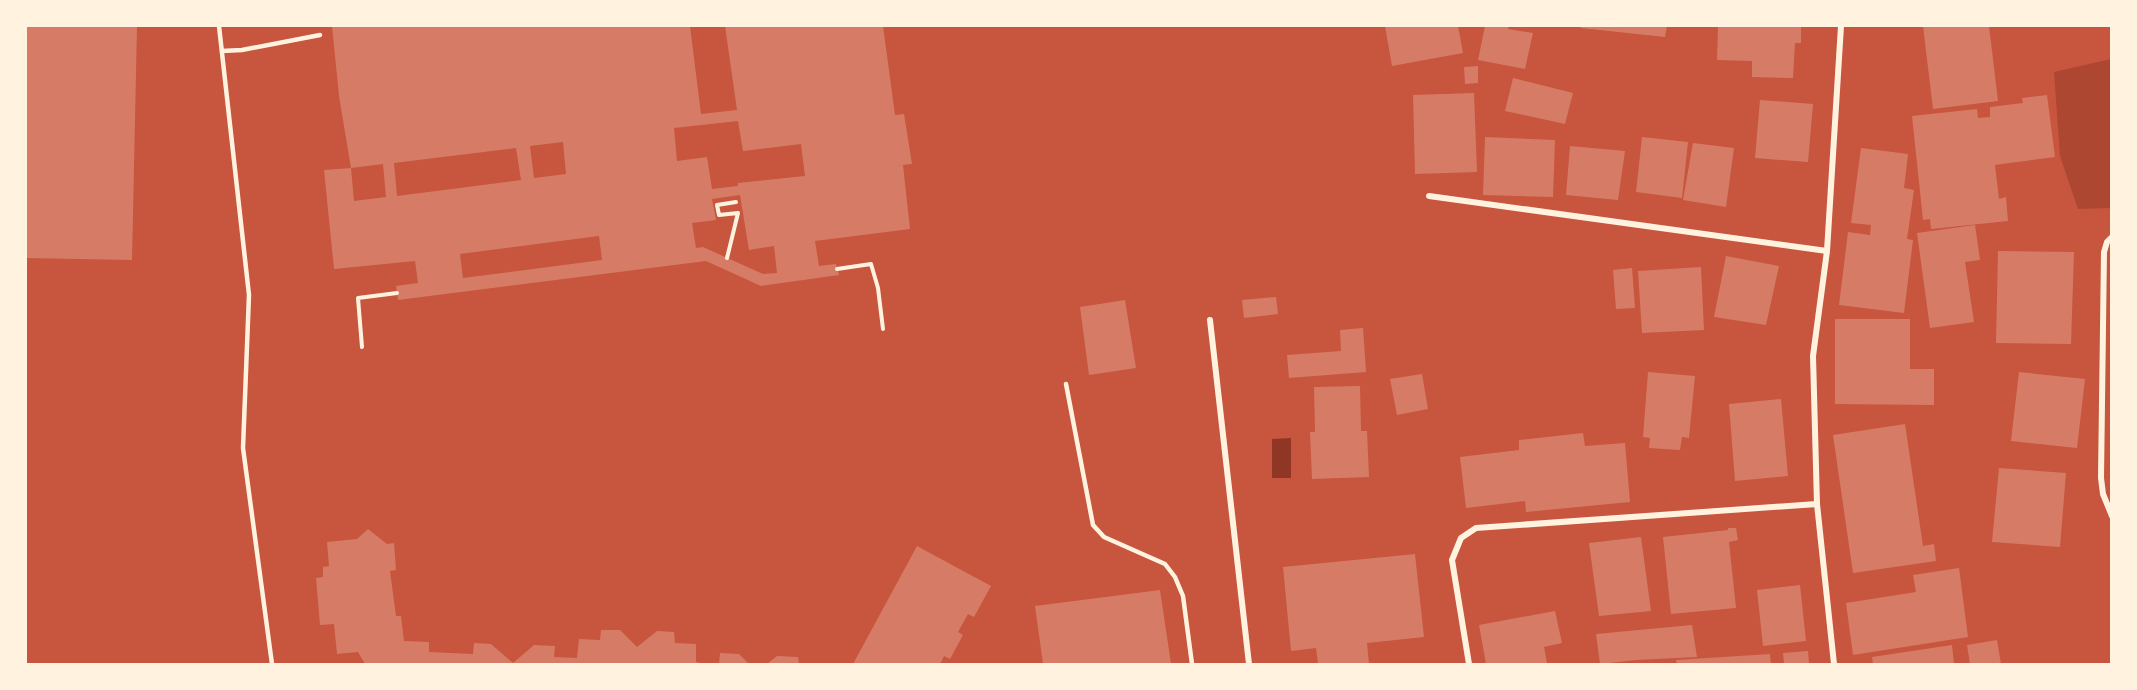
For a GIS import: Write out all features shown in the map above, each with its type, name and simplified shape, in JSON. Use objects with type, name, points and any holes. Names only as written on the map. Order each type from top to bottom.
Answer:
[{"type":"street","points":[[1834,664],[1817,504],[1813,356],[1827,251],[1841,26]]},
{"type":"street","points":[[1430,196],[1827,251]]},
{"type":"street","points":[[2112,237],[2107,242],[2104,252],[2101,478],[2103,494],[2112,516]]},
{"type":"street","points":[[1210,320],[1249,664]]},
{"type":"street","points":[[1469,664],[1452,560],[1461,538],[1476,528],[1817,504]]},
{"type":"lane","points":[[219,26],[249,295],[243,448],[272,664]]},
{"type":"lane","points":[[222,51],[242,50],[320,35]]},
{"type":"lane","points":[[1066,384],[1093,525],[1104,537],[1165,564],[1175,577],[1183,596],[1192,664]]},
{"type":"path","points":[[727,258],[738,213],[719,215],[717,204],[736,202]]},
{"type":"path","points":[[837,269],[871,264],[878,288],[883,329]]},
{"type":"path","points":[[362,347],[358,298],[397,293]]},
{"type":"shaded area","points":[[2111,59],[2111,208],[2078,209],[2060,156],[2054,72]]},
{"type":"shaded area","points":[[1291,438],[1291,478],[1272,478],[1272,439]]},
{"type":"building","points":[[26,26],[137,26],[132,260],[26,258]]},
{"type":"building","points":[[332,26],[690,26],[701,114],[737,110],[725,26],[883,26],[895,115],[904,114],[912,164],[882,167],[903,165],[910,229],[815,241],[819,266],[836,264],[839,275],[761,286],[706,261],[398,300],[396,286],[418,283],[415,261],[334,269],[324,170],[351,168],[339,96]],"holes":[[[738,121],[743,151],[801,144],[805,176],[738,183],[738,186],[712,189],[707,157],[677,161],[674,128]],[[563,142],[566,174],[534,178],[530,146]],[[516,148],[521,180],[397,196],[394,163]],[[383,164],[386,197],[354,201],[351,168]],[[740,195],[749,250],[774,246],[777,273],[763,274],[703,247],[696,248],[692,223],[716,220],[712,199]],[[599,236],[602,260],[463,278],[460,254]]]},
{"type":"building","points":[[1385,26],[1458,26],[1463,53],[1392,66]]},
{"type":"building","points":[[1485,26],[1509,26],[1508,29],[1533,33],[1525,69],[1478,60]]},
{"type":"building","points":[[1581,26],[1667,26],[1665,37],[1581,28]]},
{"type":"building","points":[[1718,26],[1801,26],[1801,43],[1795,43],[1793,78],[1752,77],[1752,61],[1717,60]]},
{"type":"building","points":[[1923,26],[1989,26],[1998,101],[1933,109]]},
{"type":"building","points":[[1478,66],[1478,83],[1465,84],[1464,67]]},
{"type":"building","points":[[1513,78],[1573,93],[1565,124],[1505,111]]},
{"type":"building","points":[[1474,93],[1477,172],[1415,174],[1413,95]]},
{"type":"building","points":[[2047,95],[2055,157],[1995,165],[1999,199],[2006,197],[2008,221],[1931,229],[1930,219],[1923,220],[1912,116],[1977,109],[1978,118],[1990,117],[1990,107],[2023,103],[2022,98]]},
{"type":"building","points":[[1760,100],[1813,104],[1808,162],[1755,158]]},
{"type":"building","points":[[1485,137],[1555,140],[1553,197],[1483,195]]},
{"type":"building","points":[[1642,137],[1688,142],[1682,198],[1636,192]]},
{"type":"building","points":[[1693,143],[1734,148],[1726,207],[1683,200]]},
{"type":"building","points":[[1570,146],[1625,151],[1618,200],[1566,195]]},
{"type":"building","points":[[1861,148],[1908,154],[1904,188],[1914,190],[1907,239],[1913,240],[1904,313],[1839,305],[1848,232],[1870,235],[1871,225],[1851,223]]},
{"type":"building","points":[[1975,225],[1980,260],[1965,262],[1974,322],[1930,328],[1917,233]]},
{"type":"building","points":[[1998,251],[2074,252],[2071,344],[1996,343]]},
{"type":"building","points":[[1726,256],[1779,266],[1766,325],[1714,317]]},
{"type":"building","points":[[1701,267],[1704,330],[1642,333],[1638,271]]},
{"type":"building","points":[[1632,268],[1635,308],[1616,309],[1613,270]]},
{"type":"building","points":[[1276,297],[1278,314],[1244,318],[1242,300]]},
{"type":"building","points":[[1125,300],[1136,368],[1089,375],[1080,307]]},
{"type":"building","points":[[1835,319],[1910,319],[1910,369],[1934,369],[1934,405],[1835,404]]},
{"type":"building","points":[[1363,328],[1366,372],[1289,378],[1287,355],[1341,351],[1340,330]]},
{"type":"building","points":[[1648,372],[1695,376],[1689,438],[1682,437],[1680,450],[1649,448],[1650,438],[1643,437]]},
{"type":"building","points":[[2019,372],[2085,379],[2077,448],[2011,441]]},
{"type":"building","points":[[1422,374],[1428,409],[1397,415],[1390,379]]},
{"type":"building","points":[[1360,386],[1361,431],[1367,431],[1369,477],[1312,479],[1310,432],[1315,432],[1314,387]]},
{"type":"building","points":[[1781,399],[1788,476],[1735,481],[1729,404]]},
{"type":"building","points":[[1905,424],[1923,546],[1934,544],[1936,561],[1853,573],[1833,435]]},
{"type":"building","points":[[1583,433],[1585,446],[1625,443],[1630,502],[1526,512],[1525,501],[1466,508],[1460,457],[1519,450],[1519,440]]},
{"type":"building","points":[[1999,468],[2066,473],[2060,547],[1992,542]]},
{"type":"building","points":[[1728,528],[1736,528],[1738,540],[1729,542],[1736,608],[1671,614],[1663,537],[1728,530]]},
{"type":"building","points":[[368,529],[387,544],[394,543],[396,570],[390,571],[396,616],[401,616],[404,641],[429,642],[429,652],[473,654],[474,643],[491,644],[513,663],[534,645],[555,646],[554,657],[577,658],[579,639],[600,640],[601,630],[620,630],[637,647],[657,631],[674,632],[675,643],[696,644],[696,662],[701,664],[365,664],[358,652],[337,654],[334,624],[320,625],[316,578],[323,577],[323,567],[329,566],[327,542],[357,539]]},
{"type":"building","points":[[1641,537],[1651,611],[1599,616],[1589,543]]},
{"type":"building","points":[[917,546],[991,586],[974,617],[968,614],[958,632],[963,635],[950,659],[944,656],[940,664],[853,664]]},
{"type":"building","points":[[1415,554],[1424,637],[1367,643],[1369,664],[1318,664],[1316,648],[1291,651],[1283,567]]},
{"type":"building","points":[[1959,568],[1968,637],[1853,655],[1846,603],[1916,592],[1913,575]]},
{"type":"building","points":[[1800,585],[1806,641],[1763,646],[1757,590]]},
{"type":"building","points":[[1160,590],[1171,664],[1043,664],[1035,606]]},
{"type":"building","points":[[1555,611],[1562,643],[1544,647],[1547,663],[1486,664],[1479,625]]},
{"type":"building","points":[[1692,625],[1697,657],[1600,664],[1596,634]]},
{"type":"building","points":[[1997,640],[2001,664],[1970,664],[1967,645]]},
{"type":"building","points":[[1952,645],[1954,664],[1873,664],[1872,657]]},
{"type":"building","points":[[1808,651],[1809,664],[1784,664],[1783,653]]},
{"type":"building","points":[[720,653],[739,654],[749,664],[719,664]]},
{"type":"building","points":[[1770,654],[1771,664],[1677,664],[1676,660]]},
{"type":"building","points":[[777,656],[798,657],[799,664],[767,664]]}]
